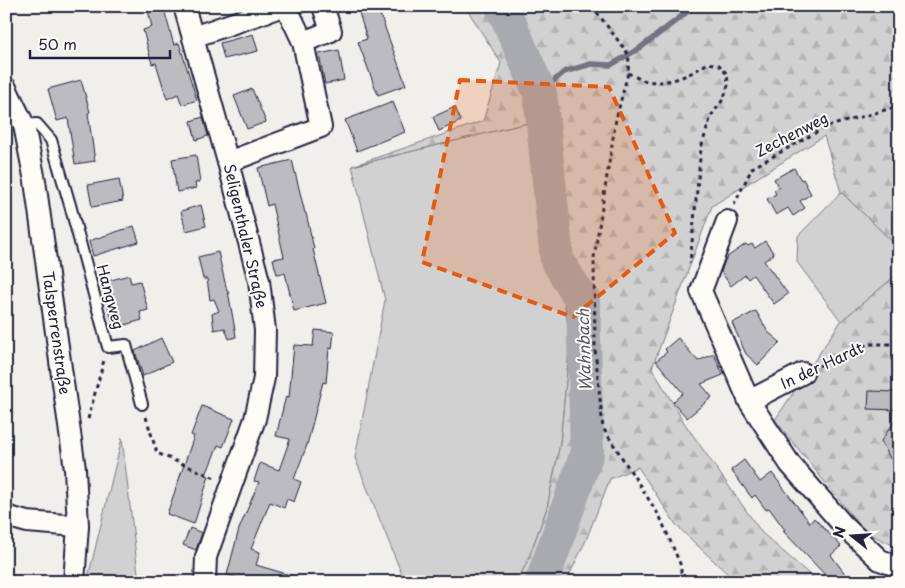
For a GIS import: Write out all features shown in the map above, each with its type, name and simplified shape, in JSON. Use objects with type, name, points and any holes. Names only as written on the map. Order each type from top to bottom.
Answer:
[{"type":"street","name":"Seligenthaler Straße","points":[[184,6],[259,281],[265,330],[264,378],[259,403],[206,557],[205,582]]},
{"type":"street","points":[[193,37],[284,6],[303,42],[321,126],[228,162]]},
{"type":"street","points":[[303,42],[331,31],[322,6]]},
{"type":"street","name":"Talsperrenstraße","points":[[6,88],[24,125],[34,181],[75,469],[78,526],[74,582]]},
{"type":"street","points":[[727,221],[701,291],[749,401],[790,464],[844,526],[880,560],[899,567]]},
{"type":"street","name":"In der Hardt","points":[[749,401],[803,373]]},
{"type":"street","points":[[6,516],[27,522],[78,526]]},
{"type":"lane","name":"Hangweg","points":[[24,125],[38,124],[51,140],[108,347],[126,345],[142,404]]},
{"type":"path","points":[[592,6],[629,55],[628,73],[616,120],[594,258],[595,349],[603,428],[660,517],[681,566],[682,582]]},
{"type":"path","points":[[628,73],[646,81],[670,81],[692,74],[708,63],[719,65],[727,74],[728,85],[724,98],[711,116],[699,158],[690,273],[701,291]]},
{"type":"path","name":"Zechenweg","points":[[727,221],[752,168],[826,127],[899,106]]},
{"type":"path","name":"In der Hardt","points":[[803,373],[867,344],[899,344]]},
{"type":"path","points":[[88,422],[108,347]]},
{"type":"path","points":[[142,404],[156,453],[232,485]]},
{"type":"highlighted area","points":[[460,80],[609,87],[675,233],[573,317],[422,262]]},
{"type":"green space","points":[[465,6],[899,6],[899,248],[841,192],[824,136],[712,206],[652,368],[685,424],[762,533],[818,582],[737,582],[677,526],[638,467],[610,479],[586,540],[566,582],[517,582],[528,560],[547,508],[560,444],[570,340],[551,209],[552,117],[352,166],[483,121],[501,63]]},
{"type":"green space","points":[[552,117],[551,209],[570,340],[560,444],[547,508],[528,560],[517,582],[405,582],[355,458],[385,300],[352,166]]},
{"type":"green space","points":[[841,192],[899,248],[899,273],[841,321],[797,262],[798,236]]},
{"type":"green space","points":[[899,273],[899,548],[865,532],[775,420],[841,321]]},
{"type":"green space","points":[[122,438],[139,582],[87,582]]},
{"type":"building","points":[[147,6],[163,6],[174,45],[179,43],[197,100],[182,105],[178,94],[167,99],[156,63],[152,64],[143,30],[152,27]]},
{"type":"building","points":[[357,6],[377,6],[406,85],[378,95],[358,42],[367,39]]},
{"type":"building","points":[[253,34],[258,51],[224,59],[220,43]]},
{"type":"building","points":[[339,50],[344,80],[325,84],[319,54]]},
{"type":"building","points":[[81,80],[90,112],[88,113],[95,161],[75,164],[68,118],[57,121],[48,89]]},
{"type":"building","points":[[252,89],[266,122],[247,129],[234,96]]},
{"type":"building","points":[[393,102],[405,132],[357,151],[345,120]]},
{"type":"building","points":[[455,107],[461,121],[439,131],[433,117]]},
{"type":"building","points":[[203,117],[208,136],[196,140],[191,121]]},
{"type":"building","points":[[196,155],[200,182],[195,183],[196,188],[177,192],[172,159]]},
{"type":"building","points":[[292,160],[326,303],[294,311],[285,273],[277,274],[275,267],[273,259],[284,257],[272,204],[267,206],[258,168]]},
{"type":"building","points":[[794,168],[801,180],[803,179],[811,194],[800,201],[805,208],[793,216],[788,208],[776,215],[767,199],[776,194],[774,190],[779,188],[774,179]]},
{"type":"building","points":[[119,179],[123,201],[92,207],[88,185]]},
{"type":"building","points":[[201,205],[206,226],[186,231],[181,211]]},
{"type":"building","points":[[134,226],[139,242],[93,256],[89,241]]},
{"type":"building","points":[[765,241],[774,254],[764,261],[788,294],[774,304],[753,275],[748,279],[745,275],[731,286],[721,272],[727,257],[746,244],[748,246],[752,244],[755,248]]},
{"type":"building","points":[[218,252],[228,291],[236,337],[229,339],[225,328],[214,330],[212,314],[219,311],[214,299],[210,300],[207,279],[203,279],[198,257]]},
{"type":"building","points":[[129,275],[131,283],[140,281],[148,310],[140,312],[142,320],[114,328],[101,283]]},
{"type":"building","points":[[756,311],[768,332],[780,342],[758,365],[746,354],[732,323]]},
{"type":"building","points":[[315,330],[334,332],[332,349],[329,348],[326,383],[323,382],[307,445],[294,479],[301,482],[294,502],[287,499],[284,508],[270,502],[251,549],[260,552],[256,565],[300,578],[300,582],[251,582],[227,575],[239,529],[259,482],[254,481],[260,463],[279,470],[290,439],[276,436],[286,396],[289,397],[294,345],[313,346]]},
{"type":"building","points":[[161,338],[172,362],[143,376],[135,351]]},
{"type":"building","points":[[678,338],[698,361],[714,354],[723,375],[701,384],[712,397],[687,418],[673,402],[683,393],[656,361],[667,352],[665,349]]},
{"type":"building","points":[[869,391],[898,392],[897,410],[868,409]]},
{"type":"building","points":[[202,406],[234,419],[223,447],[218,445],[206,475],[209,476],[194,524],[167,514],[194,436],[191,435]]},
{"type":"building","points":[[899,415],[899,475],[881,441]]},
{"type":"building","points":[[744,460],[760,482],[772,473],[810,523],[814,518],[841,546],[831,555],[851,582],[832,582],[783,531],[785,530],[769,508],[766,510],[755,495],[752,498],[731,470]]},
{"type":"building","points":[[190,528],[202,533],[196,550],[183,545]]},
{"type":"waterway","name":"Wahnbach","points":[[502,6],[540,93],[557,260],[583,302],[587,453],[542,582]]},
{"type":"waterway","points":[[540,93],[564,72],[591,64],[611,65],[640,48],[695,6]]}]
